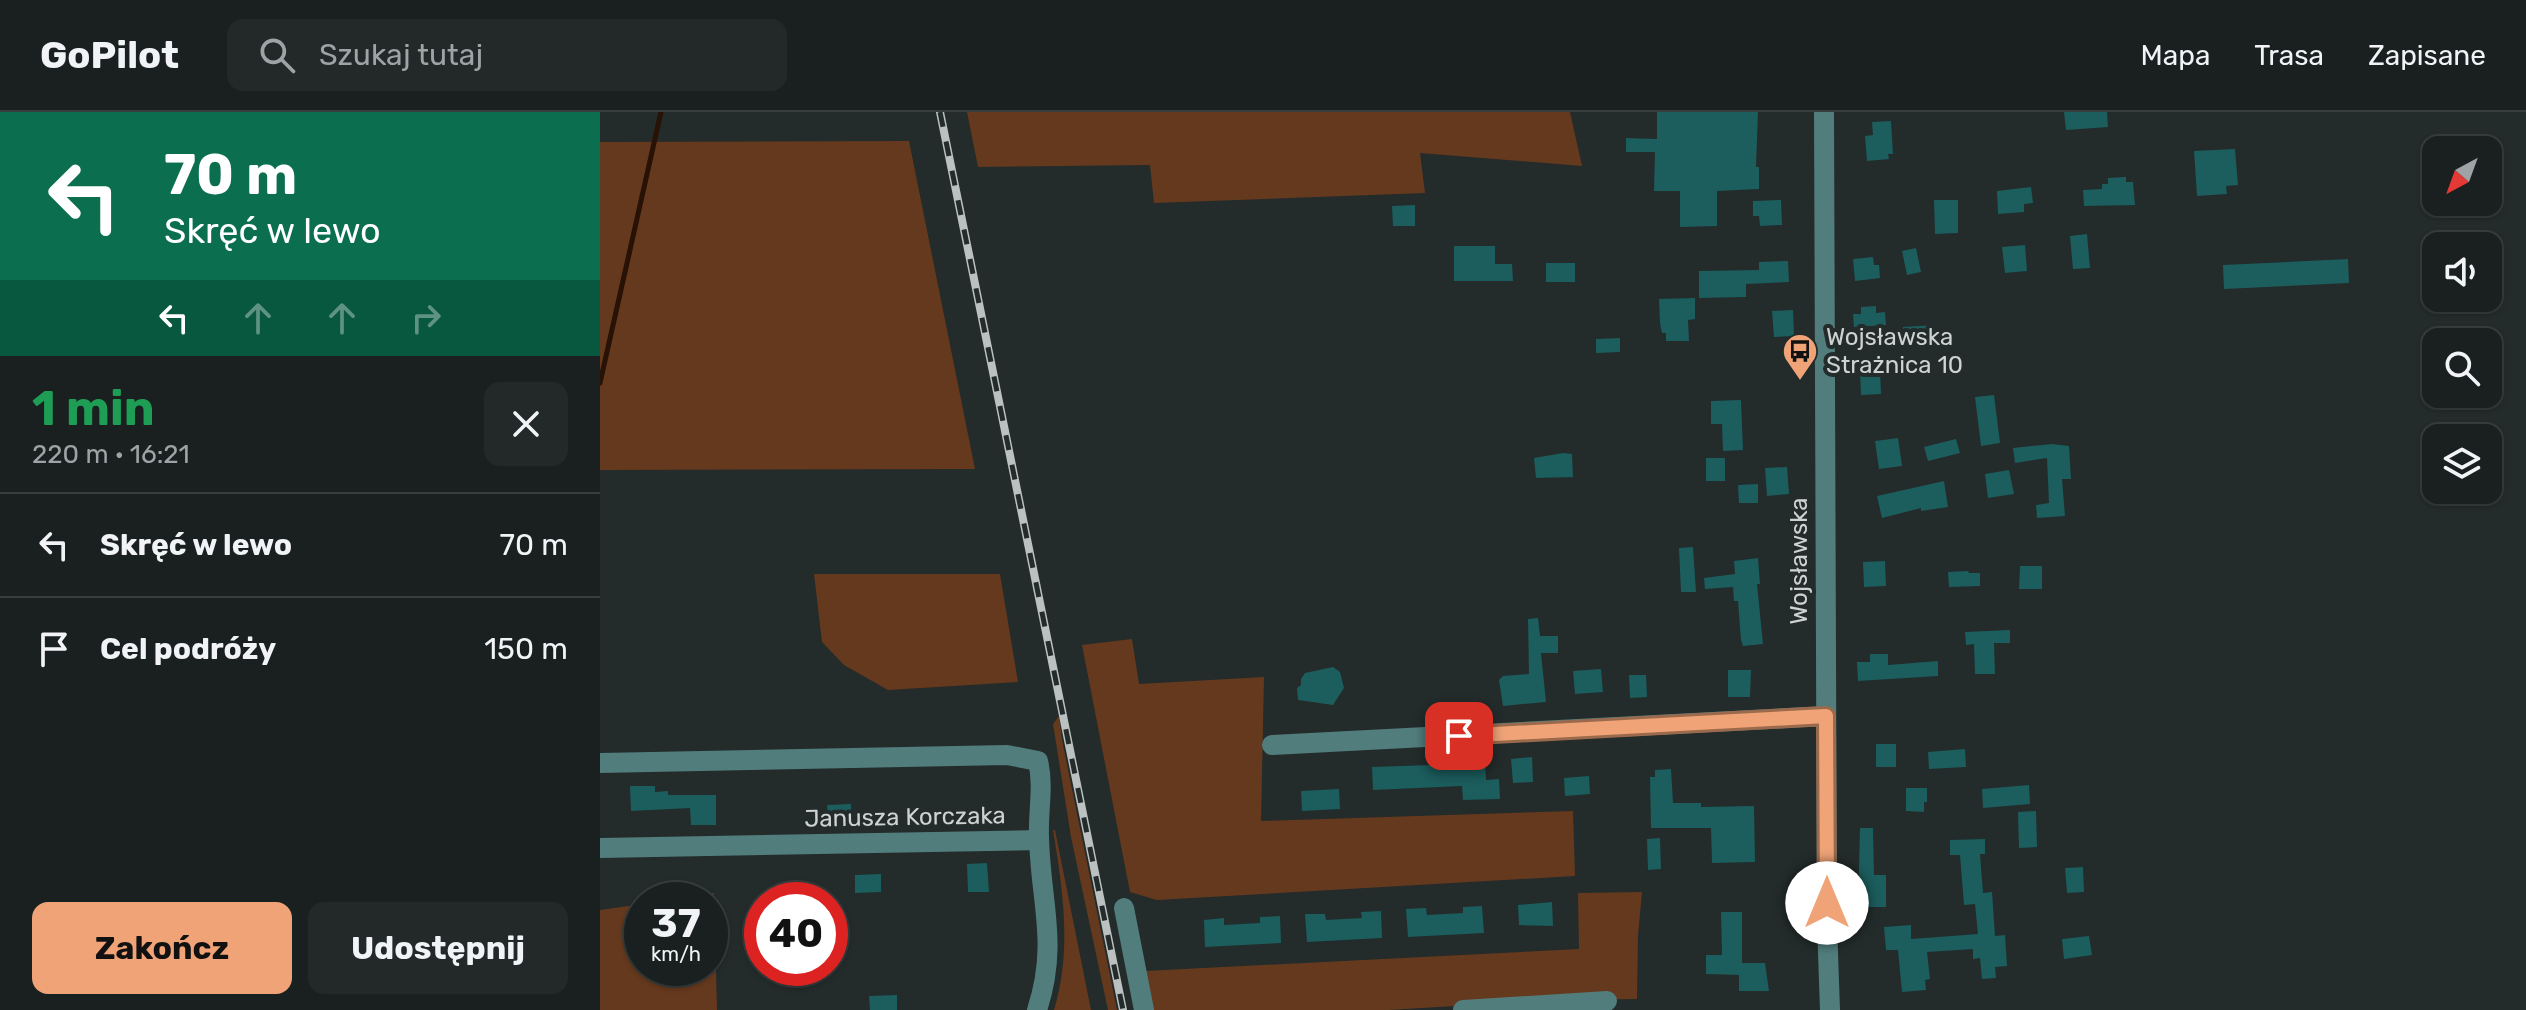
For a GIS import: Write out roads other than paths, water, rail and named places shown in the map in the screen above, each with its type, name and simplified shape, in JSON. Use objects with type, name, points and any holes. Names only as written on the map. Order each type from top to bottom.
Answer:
[{"type":"street","name":"Wojsławska","points":[[1824,112],[1830,1010]]},
{"type":"street","points":[[1272,745],[1826,716]]},
{"type":"street","points":[[600,763],[1007,755],[1038,761],[1042,781],[1039,840]]},
{"type":"street","name":"Janusza Korczaka","points":[[600,848],[1039,840],[1049,924],[1045,979],[1037,1010]]},
{"type":"street","points":[[1124,908],[1144,1010]]},
{"type":"street","points":[[1463,1010],[1607,1001]]},
{"type":"waterway","points":[[600,383],[661,112]]},
{"type":"railway","points":[[940,112],[1123,1010]]},
{"type":"place","name":"Wojsławska Strażnica 10","points":[[1800,382]]}]
